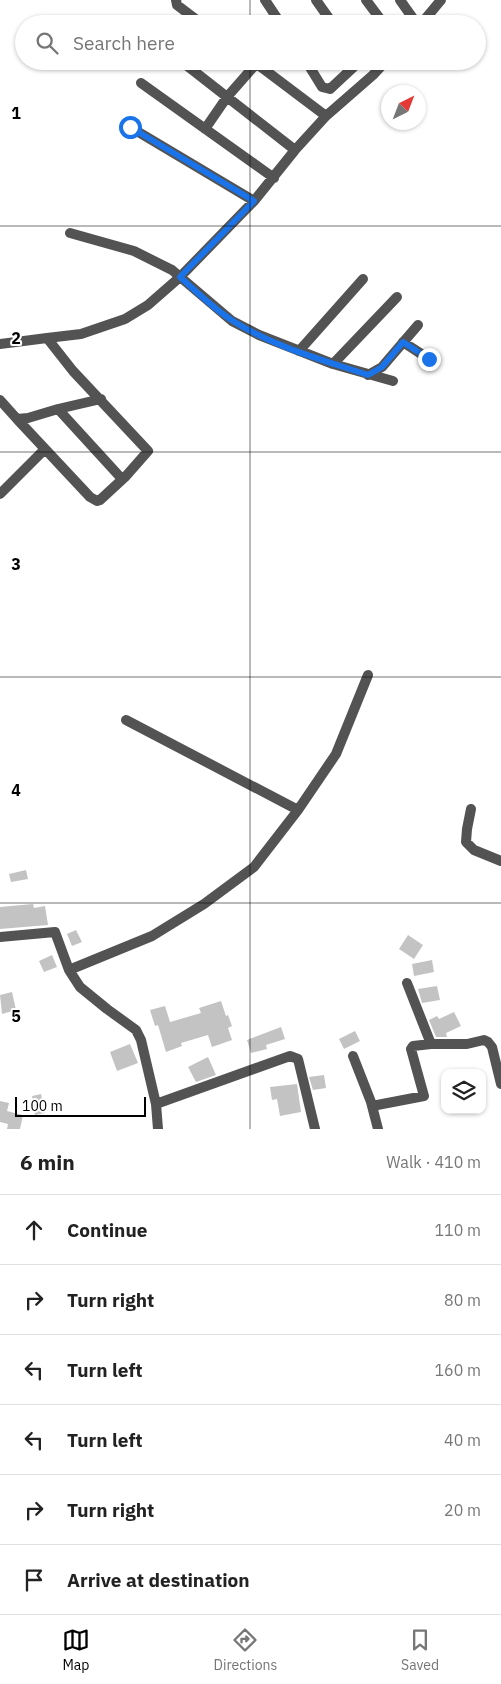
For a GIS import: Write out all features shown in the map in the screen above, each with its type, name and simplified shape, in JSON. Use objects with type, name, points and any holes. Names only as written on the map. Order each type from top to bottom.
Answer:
[{"type":"street","points":[[176,0],[177,5],[190,15]]},
{"type":"street","points":[[265,0],[275,15]]},
{"type":"street","points":[[316,0],[327,15]]},
{"type":"street","points":[[366,0],[377,15]]},
{"type":"street","points":[[400,0],[412,15]]},
{"type":"street","points":[[427,15],[441,0]]},
{"type":"street","points":[[192,70],[295,150]]},
{"type":"street","points":[[205,129],[248,70]]},
{"type":"street","points":[[265,70],[326,116]]},
{"type":"street","points":[[312,70],[322,87],[330,90],[351,70]]},
{"type":"street","points":[[369,70],[373,75]]},
{"type":"street","points":[[0,344],[81,334],[125,319],[148,305],[180,277],[254,201],[295,150],[326,116],[378,70]]},
{"type":"street","points":[[141,83],[274,178]]},
{"type":"street","points":[[130,127],[254,201]]},
{"type":"street","points":[[70,233],[134,251],[172,270],[232,320],[259,335],[333,364],[393,381]]},
{"type":"street","points":[[299,352],[363,279]]},
{"type":"street","points":[[333,364],[397,297]]},
{"type":"street","points":[[368,375],[382,367],[418,325]]},
{"type":"street","points":[[0,400],[90,496],[97,501],[147,454],[148,451],[73,371],[47,338]]},
{"type":"street","points":[[403,342],[429,359]]},
{"type":"street","points":[[17,419],[28,418],[101,399]]},
{"type":"street","points":[[58,409],[122,479]]},
{"type":"street","points":[[0,494],[45,449]]},
{"type":"street","points":[[69,970],[152,936],[204,904],[254,867],[298,810],[336,754],[368,675]]},
{"type":"street","points":[[126,720],[298,810]]},
{"type":"street","points":[[471,809],[466,842],[474,850],[501,861]]},
{"type":"street","points":[[0,937],[54,932],[69,970],[80,987],[106,1010],[136,1030],[141,1040],[156,1104],[158,1129]]},
{"type":"street","points":[[407,984],[432,1044]]},
{"type":"street","points":[[372,1106],[424,1096],[411,1049],[413,1046],[459,1044],[484,1040],[492,1047],[501,1084]]},
{"type":"street","points":[[156,1104],[290,1056],[298,1059],[315,1129]]},
{"type":"street","points":[[353,1056],[372,1106],[378,1129]]},
{"type":"building","points":[[26,870],[28,879],[11,882],[9,874]]},
{"type":"building","points":[[33,904],[34,908],[45,906],[48,925],[0,929],[0,907]]},
{"type":"building","points":[[76,930],[82,942],[72,946],[67,934]]},
{"type":"building","points":[[408,935],[423,945],[414,959],[399,949]]},
{"type":"building","points":[[52,955],[57,967],[44,972],[39,961]]},
{"type":"building","points":[[432,960],[434,972],[414,976],[412,964]]},
{"type":"building","points":[[437,986],[440,1000],[422,1003],[418,989]]},
{"type":"building","points":[[12,992],[16,1010],[2,1014],[0,995]]},
{"type":"building","points":[[221,1001],[232,1026],[228,1028],[232,1040],[212,1047],[208,1035],[181,1043],[182,1046],[166,1052],[158,1025],[155,1026],[150,1010],[165,1006],[170,1022],[201,1013],[199,1008]]},
{"type":"building","points":[[454,1012],[461,1026],[446,1033],[447,1037],[436,1037],[429,1020],[437,1016],[439,1019]]},
{"type":"building","points":[[281,1027],[285,1039],[266,1045],[267,1049],[251,1053],[247,1040]]},
{"type":"building","points":[[355,1031],[360,1041],[344,1049],[339,1039]]},
{"type":"building","points":[[130,1044],[138,1063],[117,1071],[110,1052]]},
{"type":"building","points":[[208,1057],[216,1075],[196,1082],[188,1067]]},
{"type":"building","points":[[324,1075],[326,1088],[313,1090],[309,1077]]},
{"type":"building","points":[[297,1084],[301,1112],[280,1116],[277,1099],[272,1100],[270,1087]]},
{"type":"building","points":[[41,1094],[45,1113],[35,1115],[32,1096]]},
{"type":"building","points":[[0,1101],[9,1103],[7,1111],[23,1115],[20,1129],[7,1129],[8,1124],[0,1122]]},
{"type":"route","points":[[130,127],[254,201],[180,277],[232,320],[259,335],[299,352],[368,375],[382,367],[403,342],[429,359]]}]
